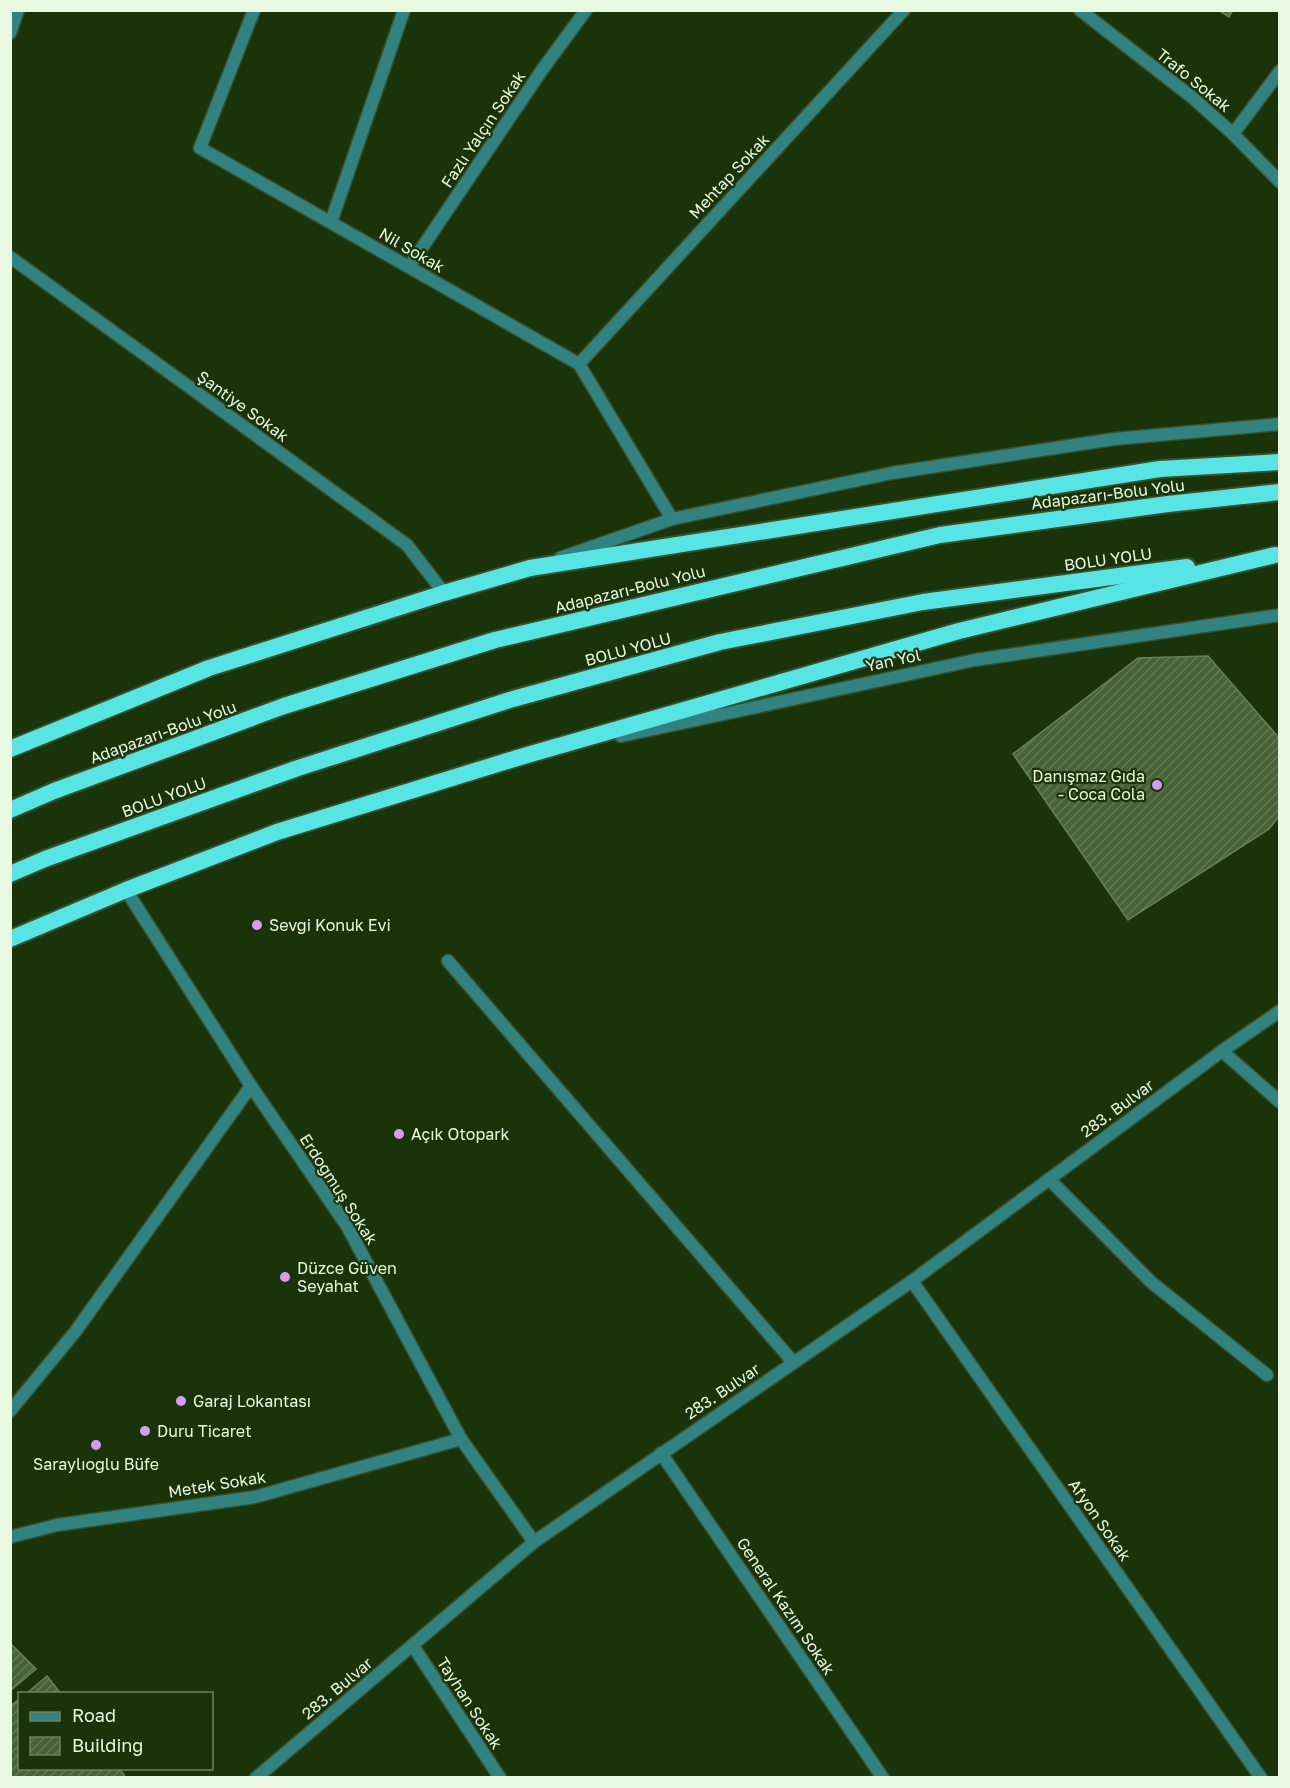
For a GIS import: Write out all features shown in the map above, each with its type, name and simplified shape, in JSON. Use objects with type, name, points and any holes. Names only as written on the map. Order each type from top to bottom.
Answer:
[{"type":"highway","points":[[10,749],[209,668],[530,568],[1160,469],[1280,462]]},
{"type":"highway","name":"Adapazarı-Bolu Yolu","points":[[10,810],[54,791],[284,706],[495,640],[940,534],[1168,504],[1280,492]]},
{"type":"highway","points":[[10,939],[126,890],[277,832],[517,758],[958,631],[1277,555]]},
{"type":"highway","name":"BOLU YOLU","points":[[10,874],[45,859],[298,768],[513,699],[720,642],[923,602],[1277,555]]},
{"type":"street","points":[[10,33],[18,10]]},
{"type":"street","name":"Nil Sokak","points":[[254,10],[200,148],[579,364],[672,519]]},
{"type":"street","points":[[331,222],[404,10]]},
{"type":"street","name":"Fazlı Yalçın Sokak","points":[[410,267],[586,10]]},
{"type":"street","name":"Mehtap Sokak","points":[[579,364],[904,10]]},
{"type":"street","name":"Trafo Sokak","points":[[1080,10],[1193,98],[1233,134],[1280,182]]},
{"type":"street","points":[[1233,134],[1280,71]]},
{"type":"street","name":"Şantiye Sokak","points":[[10,257],[407,545],[444,593]]},
{"type":"street","points":[[530,568],[672,519],[903,472],[1114,439],[1280,424]]},
{"type":"street","name":"Yan Yol","points":[[517,758],[975,660],[1280,615]]},
{"type":"street","name":"Erdoğmuş Sokak","points":[[126,890],[251,1086],[347,1226],[461,1439],[534,1542]]},
{"type":"street","points":[[448,961],[794,1362]]},
{"type":"street","name":"283. Bulvar","points":[[256,1778],[534,1542],[912,1281],[1222,1051],[1280,1011]]},
{"type":"street","points":[[1222,1051],[1280,1102]]},
{"type":"street","points":[[10,1411],[75,1332],[251,1086]]},
{"type":"street","points":[[1049,1179],[1151,1282],[1268,1375]]},
{"type":"street","name":"Afyon Sokak","points":[[912,1281],[1261,1778]]},
{"type":"street","name":"Metek Sokak","points":[[10,1537],[57,1525],[255,1497],[461,1439]]},
{"type":"street","name":"General Kazım Sokak","points":[[661,1453],[883,1778]]},
{"type":"street","name":"Tayhan Sokak","points":[[413,1646],[500,1778]]},
{"type":"building","points":[[1218,10],[1233,10],[1229,17]]},
{"type":"building","name":"Danışmaz Gıda - Coca Cola","points":[[1208,656],[1280,739],[1280,815],[1269,829],[1128,920],[1013,754],[1138,658]]},
{"type":"building","points":[[10,1643],[36,1669],[10,1691]]},
{"type":"building","points":[[47,1676],[59,1692],[28,1692]]},
{"type":"building","points":[[18,1700],[18,1770],[120,1770],[126,1778],[10,1778],[10,1706]]},
{"type":"place","name":"Danışmaz Gıda - Coca Cola","points":[[1157,785]]},
{"type":"place","name":"Sevgi Konuk Evi","points":[[257,925]]},
{"type":"place","name":"Açık Otopark","points":[[399,1134]]},
{"type":"place","name":"Düzce Güven Seyahat","points":[[285,1277]]},
{"type":"place","name":"Garaj Lokantası","points":[[181,1401]]},
{"type":"place","name":"Duru Ticaret","points":[[145,1431]]},
{"type":"place","name":"Saraylıoğlu Büfe","points":[[96,1445]]}]
